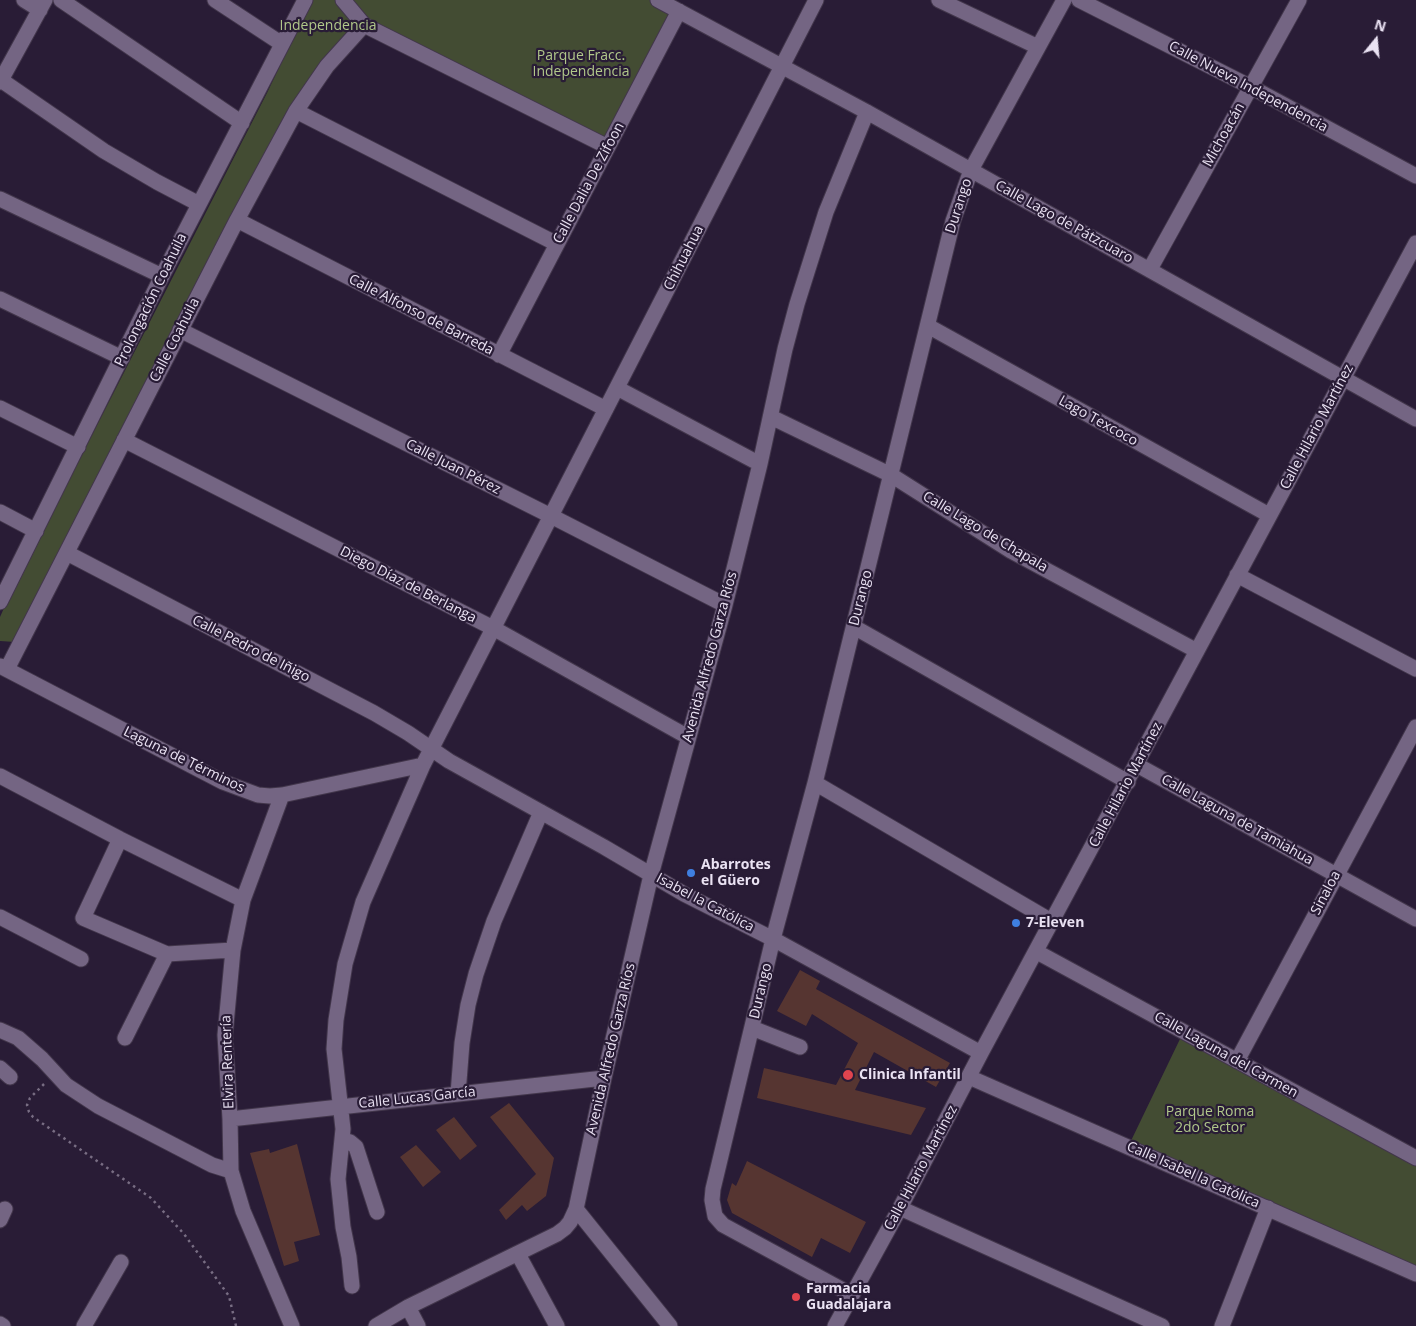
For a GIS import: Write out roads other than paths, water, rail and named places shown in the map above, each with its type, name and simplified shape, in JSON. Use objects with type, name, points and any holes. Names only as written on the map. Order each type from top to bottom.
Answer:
[{"type":"street","points":[[24,0],[42,5],[0,81],[104,151],[157,182],[200,204]]},
{"type":"street","points":[[61,0],[242,124]]},
{"type":"street","points":[[215,0],[282,44]]},
{"type":"street","name":"Prolongación Coahuila","points":[[0,602],[162,276],[305,0]]},
{"type":"street","points":[[343,0],[364,25],[608,147]]},
{"type":"street","name":"Calle Lago de Pátzcuaro","points":[[658,0],[867,112],[1416,420]]},
{"type":"street","name":"Chihuahua","points":[[431,750],[816,0]]},
{"type":"street","points":[[939,0],[1038,47]]},
{"type":"street","name":"Durango","points":[[852,1295],[723,1225],[715,1216],[712,1200],[773,939],[854,627],[946,245],[971,170],[1064,0]]},
{"type":"street","name":"Calle Nueva Independencia","points":[[1079,0],[1251,86],[1416,176]]},
{"type":"street","name":"Michoacán","points":[[1150,270],[1299,0]]},
{"type":"street","name":"Calle Dalia De Zifoon","points":[[499,355],[679,11]]},
{"type":"street","name":"Calle Coahuila","points":[[4,668],[67,553],[180,330],[296,111],[327,66],[364,25]]},
{"type":"street","points":[[296,111],[557,244]]},
{"type":"street","name":"Avenida Alfredo Garza Ríos","points":[[576,1209],[651,875],[725,605],[771,418],[785,349],[810,260],[826,212],[867,112]]},
{"type":"street","points":[[0,199],[162,276]]},
{"type":"street","name":"Calle Alfonso de Barreda","points":[[237,220],[606,409]]},
{"type":"street","name":"Calle Hilario Martínez","points":[[835,1326],[1416,243]]},
{"type":"street","points":[[0,299],[122,358]]},
{"type":"street","name":"Lago Texcoco","points":[[928,326],[1269,515]]},
{"type":"street","name":"Calle Juan Pérez","points":[[180,330],[725,605]]},
{"type":"street","points":[[617,388],[760,464]]},
{"type":"street","points":[[0,408],[78,447]]},
{"type":"street","name":"Calle Lago de Chapala","points":[[771,418],[891,475],[1011,551],[1197,652]]},
{"type":"street","name":"Diego Díaz de Berlanga","points":[[124,440],[493,628],[688,737]]},
{"type":"street","points":[[0,512],[36,531]]},
{"type":"street","name":"Calle Pedro de Iñigo","points":[[67,553],[374,713],[408,733],[431,750]]},
{"type":"street","points":[[1237,575],[1416,669]]},
{"type":"street","points":[[854,627],[1128,782]]},
{"type":"street","name":"Laguna de Términos","points":[[4,668],[223,782],[258,795],[282,796],[423,765]]},
{"type":"street","name":"Sinaloa","points":[[1237,1060],[1416,727]]},
{"type":"street","points":[[352,1286],[349,1256],[342,1227],[338,1179],[342,1139],[341,1107],[334,1049],[336,1020],[345,964],[364,902],[431,750]]},
{"type":"street","name":"Isabel la Católica","points":[[431,750],[604,846],[684,894],[773,939],[981,1053]]},
{"type":"street","name":"Calle Laguna de Tamiahua","points":[[1137,765],[1416,919]]},
{"type":"street","points":[[0,776],[120,839],[243,900]]},
{"type":"street","points":[[814,783],[1053,922]]},
{"type":"street","name":"Elvira Rentería","points":[[282,796],[243,900],[233,950],[225,1035],[231,1171],[243,1211],[292,1326]]},
{"type":"street","points":[[458,1094],[462,1043],[468,1005],[476,974],[494,921],[540,812]]},
{"type":"street","points":[[120,839],[83,918],[167,954],[233,950]]},
{"type":"street","points":[[0,917],[81,959]]},
{"type":"street","name":"Calle Laguna del Carmen","points":[[1037,952],[1416,1158]]},
{"type":"street","points":[[125,1038],[167,954]]},
{"type":"street","points":[[752,1028],[800,1047]]},
{"type":"street","points":[[0,1030],[18,1038],[42,1058],[66,1085],[98,1106],[212,1165],[231,1171]]},
{"type":"street","name":"Calle Isabel la Católica","points":[[969,1077],[1416,1274]]},
{"type":"street","name":"Calle Lucas García","points":[[230,1119],[604,1078]]},
{"type":"street","points":[[342,1139],[356,1147],[377,1212]]},
{"type":"street","points":[[900,1208],[1162,1326]]},
{"type":"street","points":[[1222,1326],[1268,1208]]},
{"type":"street","points":[[376,1326],[408,1307],[518,1254],[565,1228],[576,1209],[670,1326]]},
{"type":"street","points":[[518,1254],[556,1326]]},
{"type":"street","points":[[84,1326],[121,1262]]},
{"type":"street","points":[[408,1307],[418,1326]]},
{"type":"place","name":"Abarrotes el Güero","points":[[691,873]]},
{"type":"place","name":"7-Eleven","points":[[1016,923]]},
{"type":"place","name":"Clinica Infantil","points":[[848,1075]]},
{"type":"place","name":"Farmacia Guadalajara","points":[[796,1297]]},
{"type":"park label","name":"Independencia","points":[[328,26]]},
{"type":"park label","name":"Parque Fracc. Independencia","points":[[581,64]]},
{"type":"park label","name":"Parque Roma 2do Sector","points":[[1210,1120]]}]
